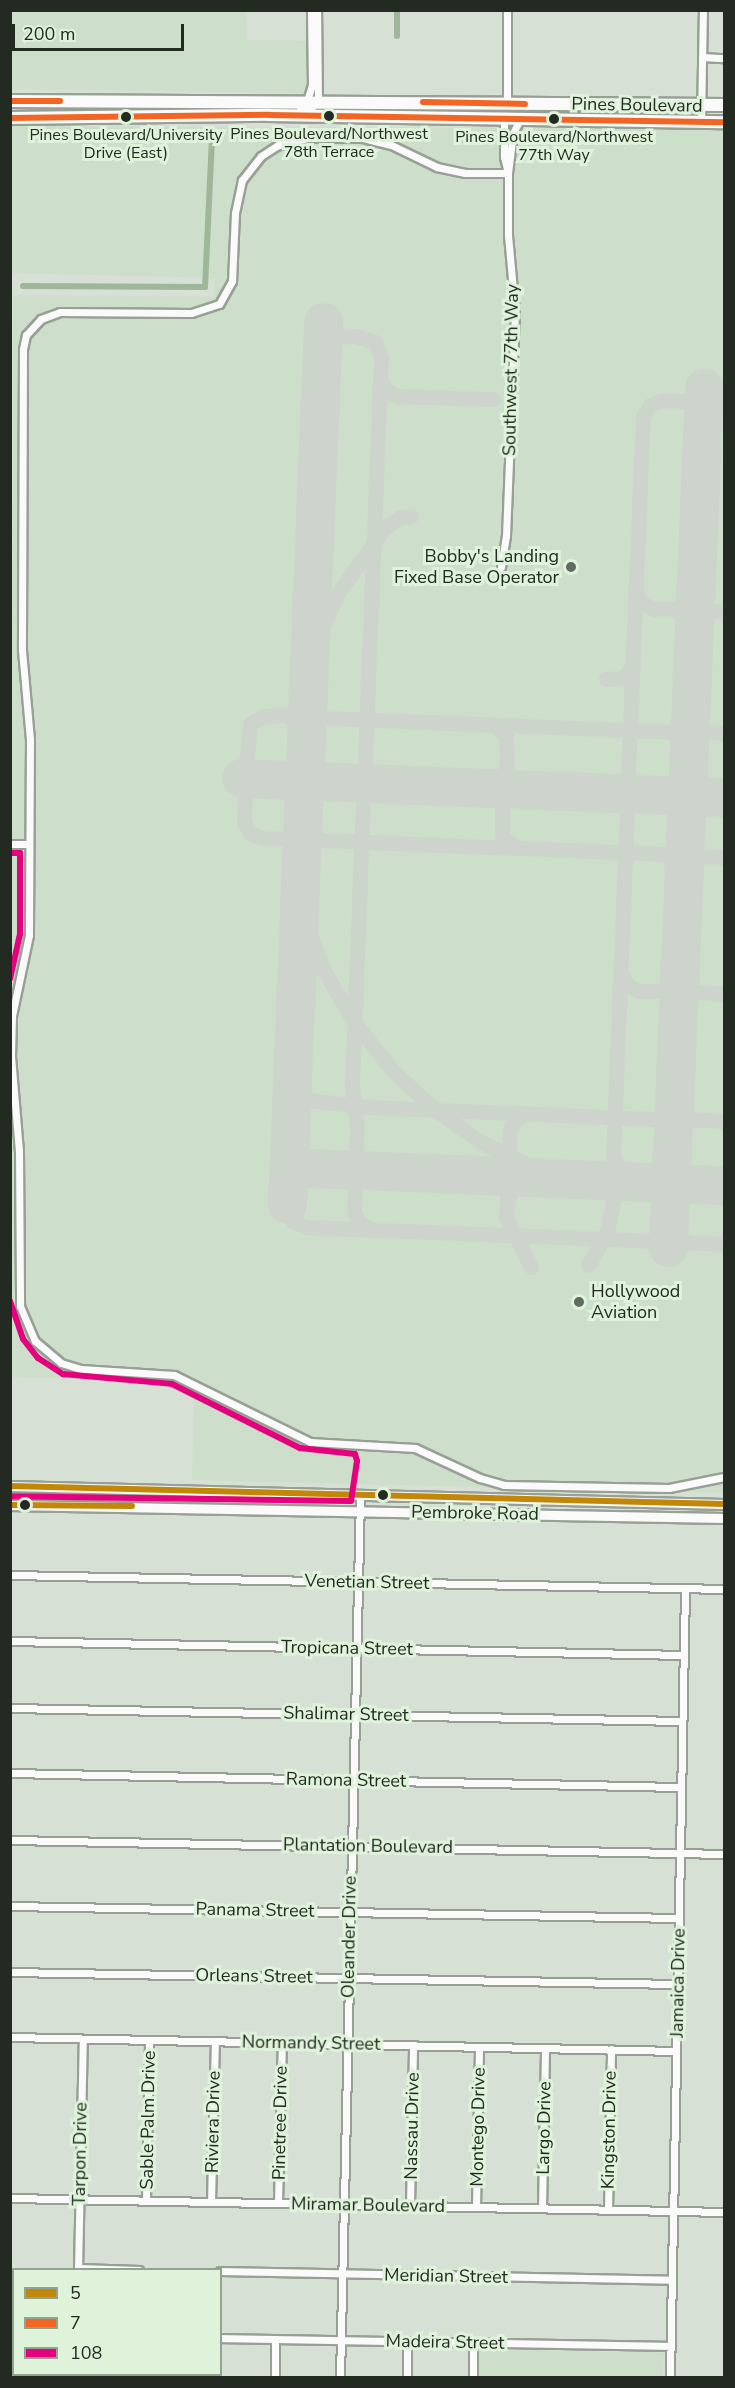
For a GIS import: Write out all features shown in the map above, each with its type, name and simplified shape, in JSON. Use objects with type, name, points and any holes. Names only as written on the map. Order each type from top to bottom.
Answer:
[{"type":"highway","name":"Pines Boulevard","points":[[10,101],[174,100],[724,105]]},
{"type":"highway","points":[[105,118],[124,112],[165,110],[174,100]]},
{"type":"highway","points":[[173,117],[179,106],[243,101]]},
{"type":"highway","points":[[465,120],[500,110],[507,104]]},
{"type":"highway","points":[[504,121],[522,110],[580,104]]},
{"type":"highway","name":"Pines Boulevard","points":[[10,118],[238,116],[724,122]]},
{"type":"main road","name":"Pembroke Road","points":[[10,1486],[360,1497],[724,1504]]},
{"type":"main road","name":"Pembroke Road","points":[[10,1505],[724,1518]]},
{"type":"street","points":[[311,10],[313,101]]},
{"type":"street","points":[[238,116],[270,110],[304,110],[313,101],[318,10]]},
{"type":"street","points":[[507,10],[507,104]]},
{"type":"street","points":[[701,122],[703,10]]},
{"type":"street","points":[[702,57],[724,57]]},
{"type":"street","name":"Southwest 77th Way","points":[[504,121],[504,158],[508,173]]},
{"type":"street","name":"Southwest 77th Way","points":[[501,567],[506,536],[515,312],[508,236],[508,173],[513,133],[519,121]]},
{"type":"street","points":[[508,173],[465,173],[437,167],[391,146],[363,138],[296,139],[261,156],[242,180],[235,213],[232,281],[219,304],[191,313],[60,312],[36,322],[23,349],[22,672],[30,739],[28,935],[12,1016],[11,1077],[19,1151],[19,1298],[23,1321],[40,1347],[61,1363],[81,1369],[158,1372],[182,1378],[310,1442],[416,1448],[498,1484],[669,1488],[724,1477]]},
{"type":"street","points":[[10,844],[29,844]]},
{"type":"street","points":[[597,1479],[597,1487]]},
{"type":"street","name":"Oleander Drive","points":[[340,2378],[353,1714],[360,1497]]},
{"type":"street","name":"Venetian Street","points":[[10,1575],[724,1589]]},
{"type":"street","name":"Jamaica Drive","points":[[670,2378],[685,1589]]},
{"type":"street","name":"Tropicana Street","points":[[10,1641],[683,1655]]},
{"type":"street","name":"Shalimar Street","points":[[10,1707],[682,1721]]},
{"type":"street","name":"Ramona Street","points":[[10,1773],[681,1787]]},
{"type":"street","name":"Plantation Boulevard","points":[[10,1840],[724,1854]]},
{"type":"street","name":"Panama Street","points":[[10,1906],[679,1918]]},
{"type":"street","name":"Orleans Street","points":[[10,1972],[677,1984]]},
{"type":"street","name":"Normandy Street","points":[[10,2037],[676,2051]]},
{"type":"street","name":"Tarpon Drive","points":[[78,2268],[83,2039]]},
{"type":"street","name":"Sable Palm Drive","points":[[146,2200],[149,2040]]},
{"type":"street","name":"Riviera Drive","points":[[211,2202],[214,2041]]},
{"type":"street","name":"Pinetree Drive","points":[[278,2203],[282,2043]]},
{"type":"street","name":"Nassau Drive","points":[[410,2206],[413,2046]]},
{"type":"street","name":"Montego Drive","points":[[476,2207],[479,2047]]},
{"type":"street","name":"Largo Drive","points":[[542,2208],[545,2048]]},
{"type":"street","name":"Kingston Drive","points":[[608,2210],[611,2049]]},
{"type":"street","name":"Miramar Boulevard","points":[[10,2198],[724,2212]]},
{"type":"street","name":"Meridian Street","points":[[222,2271],[672,2280]]},
{"type":"street","name":"Madeira Street","points":[[222,2338],[670,2346]]},
{"type":"street","points":[[275,2339],[275,2378]]},
{"type":"street","points":[[406,2378],[407,2342]]},
{"type":"street","points":[[473,2343],[473,2378]]},
{"type":"shaded area","points":[[11,11],[246,11],[247,40],[307,41],[307,93],[11,89]]},
{"type":"shaded area","points":[[11,126],[724,129],[724,1493],[192,1480],[194,1393],[171,1380],[11,1377],[13,295],[214,297],[215,278],[11,273]]},
{"type":"shaded area","points":[[479,2349],[664,2353],[663,2377],[479,2377]]},
{"type":"waterway","points":[[397,10],[397,36]]},
{"type":"waterway","points":[[23,286],[205,287],[212,138]]},
{"type":"taxiway","points":[[322,356],[330,337],[355,336],[375,342],[381,358],[365,764],[370,778],[381,783],[370,788],[363,800],[352,1086],[357,1126],[354,1212],[359,1223],[374,1230]]},
{"type":"taxiway","points":[[380,379],[386,390],[397,396],[493,399]]},
{"type":"taxiway","points":[[588,1265],[607,1233],[614,1196],[625,1185],[638,1181],[622,1173],[613,1157],[627,812],[622,800],[613,793],[624,785],[628,773],[643,416],[650,405],[661,401],[686,401],[703,406],[724,400]]},
{"type":"taxiway","points":[[308,688],[319,634],[338,593],[384,528],[399,518],[411,516]]},
{"type":"taxiway","points":[[636,592],[643,604],[654,609],[684,609],[695,595]]},
{"type":"taxiway","points":[[695,595],[706,610],[724,612]]},
{"type":"taxiway","points":[[675,610],[689,617],[694,628]]},
{"type":"taxiway","points":[[606,679],[623,678],[633,666]]},
{"type":"taxiway","points":[[308,700],[315,713],[326,718],[671,732],[684,726],[690,714]]},
{"type":"taxiway","points":[[262,779],[252,773],[246,763],[250,724],[263,716],[296,714],[308,700]]},
{"type":"taxiway","points":[[690,714],[700,730],[724,734]]},
{"type":"taxiway","points":[[287,716],[300,721],[306,734]]},
{"type":"taxiway","points":[[494,725],[506,736],[507,778],[521,789]]},
{"type":"taxiway","points":[[671,732],[683,737],[689,749]]},
{"type":"taxiway","points":[[502,807],[498,796],[488,788],[501,780],[505,769]]},
{"type":"taxiway","points":[[628,773],[632,785],[644,794]]},
{"type":"taxiway","points":[[262,779],[251,783],[245,794],[244,822],[250,833],[261,838],[286,839],[297,832],[303,823]]},
{"type":"taxiway","points":[[517,848],[502,836],[502,807],[506,796],[521,789]]},
{"type":"taxiway","points":[[303,823],[309,834],[319,840],[666,854],[677,859],[684,871]]},
{"type":"taxiway","points":[[301,859],[307,846],[321,840]]},
{"type":"taxiway","points":[[666,854],[678,850],[685,840]]},
{"type":"taxiway","points":[[684,871],[698,857],[724,857]]},
{"type":"taxiway","points":[[300,881],[305,921],[323,969],[354,1022],[394,1072],[434,1109],[481,1142],[534,1168],[574,1179]]},
{"type":"taxiway","points":[[620,971],[627,985],[639,991],[665,991],[680,976]]},
{"type":"taxiway","points":[[680,976],[693,991],[724,994]]},
{"type":"taxiway","points":[[678,1008],[686,996],[698,992]]},
{"type":"taxiway","points":[[292,1089],[308,1100],[369,1107],[654,1119],[666,1115],[674,1104]]},
{"type":"taxiway","points":[[291,1125],[295,1106],[312,1100]]},
{"type":"taxiway","points":[[674,1104],[687,1119],[724,1121]]},
{"type":"taxiway","points":[[528,1113],[516,1118],[510,1129],[506,1217],[531,1267]]},
{"type":"taxiway","points":[[507,1200],[515,1185],[538,1177]]},
{"type":"taxiway","points":[[706,1184],[724,1192]]},
{"type":"taxiway","points":[[287,1204],[293,1221],[306,1227],[649,1241],[663,1236],[669,1226]]},
{"type":"taxiway","points":[[669,1226],[674,1236],[684,1242],[724,1244]]},
{"type":"runway","points":[[287,1204],[323,322]]},
{"type":"runway","points":[[668,1247],[704,388]]},
{"type":"runway","points":[[241,778],[724,797]]},
{"type":"runway","points":[[289,1167],[724,1185]]},
{"type":"transit line","name":"7","points":[[10,101],[60,101]]},
{"type":"transit line","name":"7","points":[[423,102],[525,104]]},
{"type":"transit line","name":"7","points":[[10,118],[269,115],[724,122]]},
{"type":"transit line","name":"108","points":[[10,853],[20,853],[20,934],[10,979]]},
{"type":"transit line","name":"108","points":[[10,1301],[23,1339],[38,1358],[63,1374],[172,1384],[300,1448],[355,1454],[357,1461],[351,1501],[10,1496]]},
{"type":"transit line","name":"5","points":[[10,1486],[724,1504]]},
{"type":"transit line","name":"5","points":[[10,1505],[132,1506]]},
{"type":"place","name":"Pines Boulevard/Northwest 78th Terrace","points":[[329,116]]},
{"type":"place","name":"Pines Boulevard/University Drive (East)","points":[[126,117]]},
{"type":"place","name":"Pines Boulevard/Northwest 77th Way","points":[[554,119]]},
{"type":"place","name":"Bobby's Landing Fixed Base Operator","points":[[571,567]]},
{"type":"place","name":"Hollywood Aviation","points":[[579,1302]]}]
